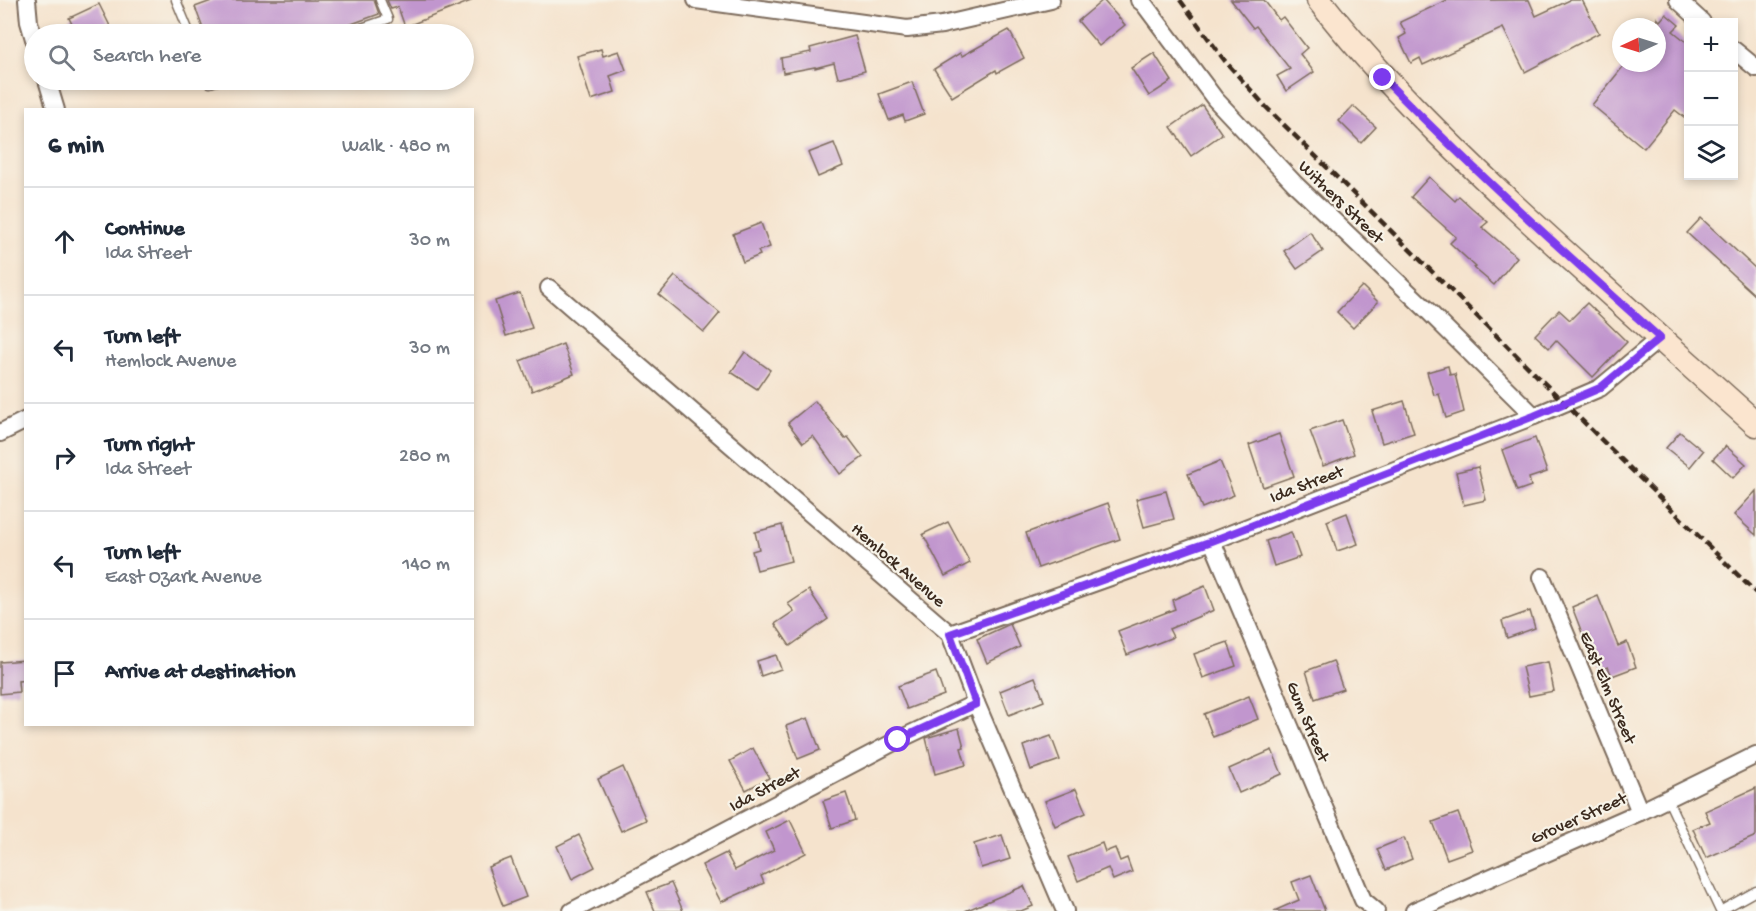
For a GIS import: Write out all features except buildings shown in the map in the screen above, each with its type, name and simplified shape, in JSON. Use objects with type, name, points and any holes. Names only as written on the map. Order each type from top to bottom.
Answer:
[{"type":"main road","points":[[1319,0],[1358,49],[1438,134],[1567,255],[1751,417]]},
{"type":"street","points":[[27,0],[30,24]]},
{"type":"street","points":[[696,0],[907,29],[942,25],[1051,0]]},
{"type":"street","name":"Withers Street","points":[[1139,0],[1215,99],[1295,184],[1534,416]]},
{"type":"street","points":[[1678,0],[1698,18]]},
{"type":"street","points":[[1738,53],[1756,68]]},
{"type":"street","points":[[50,90],[55,108]]},
{"type":"street","name":"Hemlock Avenue","points":[[549,288],[950,634],[976,704],[1065,911]]},
{"type":"street","name":"Ida Street","points":[[950,634],[1212,541],[1534,416],[1600,388],[1660,338]]},
{"type":"street","points":[[0,433],[24,421]]},
{"type":"street","name":"Gum Street","points":[[1212,541],[1363,900],[1376,911]]},
{"type":"street","name":"East Elm Street","points":[[1542,577],[1640,812]]},
{"type":"street","name":"Ida Street","points":[[572,911],[898,740],[976,704]]},
{"type":"street","name":"Grover Street","points":[[1414,911],[1640,812],[1756,755]]},
{"type":"lane","points":[[176,0],[186,24]]},
{"type":"lane","points":[[373,24],[388,19],[380,0]]},
{"type":"lane","points":[[1667,798],[1720,911],[1756,891]]},
{"type":"railway","points":[[1180,0],[1225,61],[1266,107],[1756,593]]},
{"type":"route","points":[[898,740],[976,704],[950,634],[1212,541],[1534,416],[1600,388],[1660,338],[1567,255],[1438,134],[1383,78]]}]
